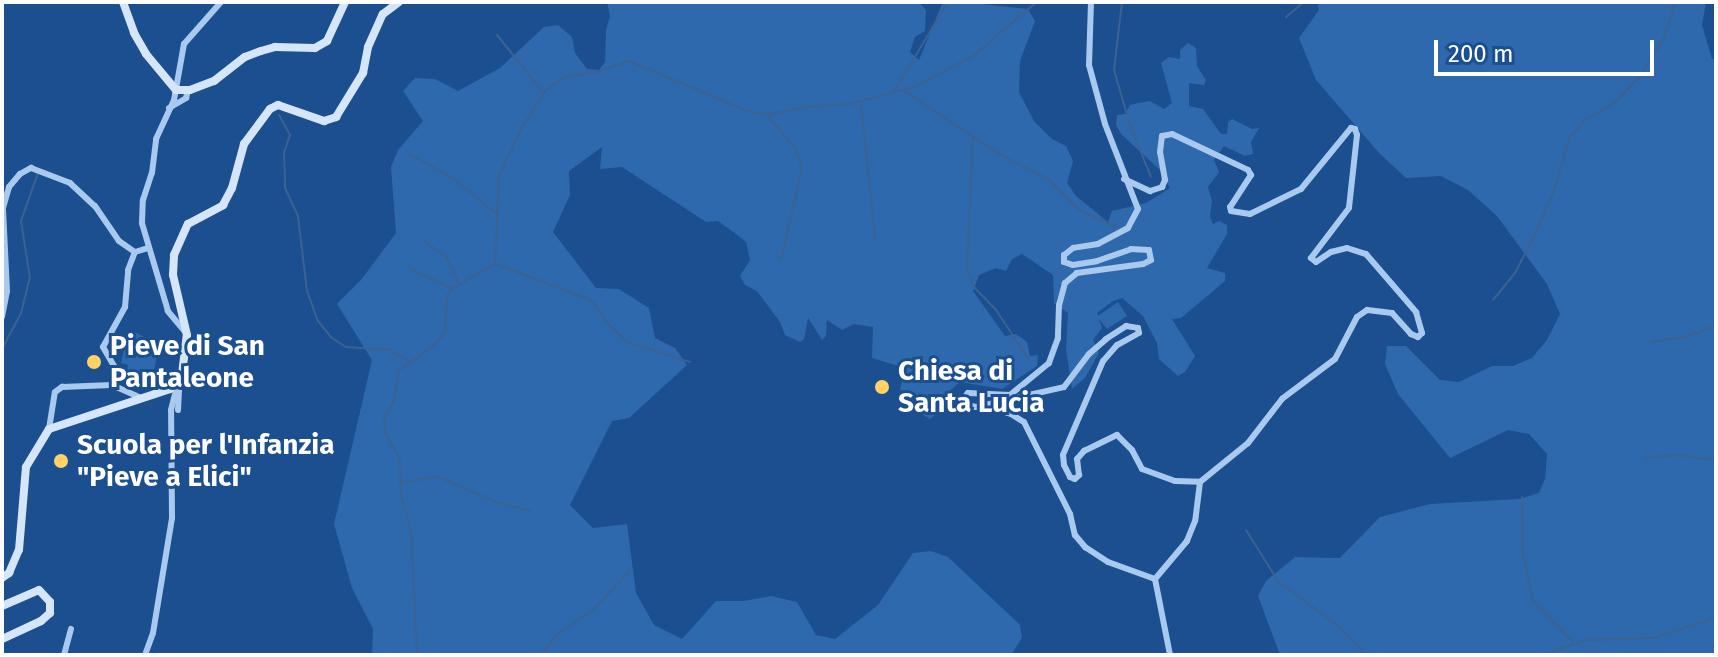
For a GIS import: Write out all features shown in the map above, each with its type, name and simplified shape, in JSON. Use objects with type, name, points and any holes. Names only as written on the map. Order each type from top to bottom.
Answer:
[{"type":"street","points":[[123,2],[146,54],[176,90]]},
{"type":"street","points":[[187,335],[168,311],[142,223],[143,200],[152,173],[156,139],[176,90],[184,44],[221,2]]},
{"type":"street","points":[[176,90],[188,90],[214,81],[245,57],[261,51],[275,47],[315,48],[327,41],[345,2]]},
{"type":"street","points":[[145,655],[153,633],[172,518],[171,410],[185,360],[187,335],[173,275],[174,255],[188,224],[223,205],[232,188],[244,144],[270,109],[278,105],[324,121],[336,117],[363,73],[368,47],[383,14],[399,2]]},
{"type":"street","points":[[1091,2],[1089,65],[1124,179],[1138,209],[1128,228],[1098,244],[1073,248],[1064,255],[1064,262],[1073,265],[1097,261],[1131,249],[1149,250],[1151,260],[1143,264],[1077,273],[1065,283],[1059,305],[1058,338],[1049,363],[1010,395],[968,393],[964,398],[972,408],[1064,387],[1089,354],[1115,332],[1135,325],[1139,333],[1117,345],[1103,361],[1063,455],[1064,465],[1070,477],[1075,479],[1079,475],[1077,459],[1084,451],[1117,435],[1132,450],[1142,469],[1175,481],[1200,482],[1248,443],[1282,399],[1335,359],[1343,349],[1357,317],[1367,310],[1392,313],[1411,334],[1418,337],[1422,333],[1416,312],[1366,254],[1347,248],[1331,252],[1316,262],[1311,258],[1349,208],[1357,135],[1355,129],[1351,128],[1301,189],[1250,214],[1231,211],[1230,207],[1251,175],[1248,170],[1172,134],[1162,136],[1160,152],[1165,180],[1162,187],[1150,191],[1124,179]]},
{"type":"street","points":[[169,108],[186,98],[188,90]]},
{"type":"street","points":[[2,317],[7,291],[3,208],[9,187],[20,174],[31,168],[70,183],[95,206],[119,241],[135,252]]},
{"type":"street","points":[[135,252],[148,248]]},
{"type":"street","points":[[112,385],[117,381],[114,366],[103,347],[125,307],[127,280],[135,252]]},
{"type":"street","points":[[49,429],[170,389],[178,381]]},
{"type":"street","points":[[178,381],[178,410]]},
{"type":"street","points":[[2,578],[9,573],[19,550],[26,467],[49,429],[55,392],[62,387],[112,385],[142,398]]},
{"type":"street","points":[[982,405],[1011,414],[1024,422],[1070,514],[1075,535],[1085,547],[1108,562],[1155,579]]},
{"type":"street","points":[[1155,579],[1187,541],[1198,509],[1200,482]]},
{"type":"street","points":[[1155,579],[1170,655]]},
{"type":"street","points":[[2,606],[39,590],[50,602],[50,613],[41,621],[2,639]]},
{"type":"street","points":[[64,655],[71,629]]},
{"type":"shaded area","points":[[607,2],[919,2],[926,10],[925,31],[915,37],[910,52],[919,60],[942,4],[964,2],[1028,9],[1035,21],[1020,61],[1019,92],[1034,121],[1052,139],[1066,146],[1073,161],[1067,183],[1076,196],[1108,222],[1112,211],[1146,203],[1170,188],[1159,169],[1121,134],[1116,125],[1117,115],[1125,114],[1130,105],[1138,103],[1150,101],[1164,109],[1172,103],[1161,63],[1169,57],[1180,59],[1180,50],[1188,43],[1196,48],[1197,66],[1206,80],[1204,85],[1189,83],[1189,106],[1203,109],[1221,134],[1227,134],[1228,122],[1232,119],[1252,129],[1259,128],[1251,142],[1253,154],[1245,156],[1224,146],[1214,160],[1219,172],[1208,187],[1212,201],[1210,216],[1213,224],[1219,221],[1227,225],[1227,234],[1207,268],[1225,273],[1225,281],[1181,318],[1172,319],[1195,356],[1185,372],[1178,376],[1159,359],[1157,343],[1143,316],[1122,298],[1097,313],[1098,316],[1118,302],[1127,316],[1107,329],[1099,319],[1102,328],[1093,340],[1099,353],[1085,378],[1072,389],[1066,349],[1068,313],[1054,303],[1053,275],[1022,254],[1012,259],[1006,271],[996,268],[979,275],[973,291],[1005,336],[1016,334],[1027,342],[1030,356],[1038,355],[1037,366],[1002,389],[960,382],[946,394],[940,411],[930,419],[911,408],[906,392],[900,390],[905,368],[872,358],[873,327],[854,324],[842,330],[827,320],[826,336],[822,340],[808,318],[804,339],[800,342],[785,335],[780,322],[757,291],[745,285],[740,276],[750,260],[746,242],[736,234],[718,221],[706,222],[622,167],[600,169],[602,147],[569,171],[570,195],[553,232],[596,288],[619,289],[649,308],[655,338],[675,348],[687,365],[629,418],[612,421],[570,505],[593,528],[627,524],[636,593],[654,625],[682,639],[716,601],[744,601],[771,596],[797,602],[816,635],[835,639],[878,605],[913,553],[931,551],[948,557],[1020,625],[1022,638],[1011,655],[372,655],[373,629],[352,588],[334,524],[372,360],[337,304],[361,280],[396,233],[391,167],[398,150],[423,121],[403,91],[415,78],[435,79],[458,91],[500,68],[544,27],[558,25],[572,37],[575,53],[587,69],[599,70],[605,62],[606,30],[610,16]]},
{"type":"shaded area","points":[[1317,2],[1706,2],[1702,25],[1712,59],[1716,59],[1716,655],[1280,655],[1258,596],[1266,581],[1295,557],[1340,558],[1380,517],[1430,504],[1519,499],[1539,493],[1545,479],[1547,454],[1529,434],[1508,430],[1450,458],[1398,394],[1385,364],[1387,346],[1406,346],[1440,380],[1459,382],[1492,366],[1513,366],[1532,358],[1547,340],[1560,314],[1547,284],[1497,216],[1468,190],[1441,176],[1406,178],[1380,154],[1316,80],[1299,38],[1319,10]]},
{"type":"shaded area","points":[[135,332],[150,340],[150,345],[159,347],[150,390],[134,387],[136,373],[127,371],[128,365],[121,363],[126,340],[133,341]]},
{"type":"waterway","points":[[893,93],[948,2]]},
{"type":"waterway","points":[[417,655],[411,530],[401,496],[400,460],[385,432],[384,418],[395,399],[398,371],[436,344],[445,332],[447,296],[452,289],[495,264],[499,176],[522,127],[546,90],[565,77],[597,72],[629,61],[750,112],[770,114],[814,106],[851,104],[916,86],[973,56],[1037,2]]},
{"type":"waterway","points":[[1122,2],[1114,70],[1130,125],[1151,177]]},
{"type":"waterway","points":[[1286,17],[1304,2]]},
{"type":"waterway","points":[[1493,300],[1515,273],[1536,232],[1554,191],[1569,139],[1584,121],[1614,103],[1640,76],[1664,38],[1676,2]]},
{"type":"waterway","points":[[497,35],[543,92]]},
{"type":"waterway","points":[[904,91],[1001,155],[1048,179],[1078,209],[1120,229]]},
{"type":"waterway","points":[[861,104],[875,238]]},
{"type":"waterway","points":[[279,115],[290,135],[284,152],[285,188],[298,216],[307,291],[318,321],[332,338],[346,347],[389,350],[407,360]]},
{"type":"waterway","points":[[767,115],[795,148],[802,168],[781,260]]},
{"type":"waterway","points":[[973,136],[967,268],[973,286],[996,310],[1030,361]]},
{"type":"waterway","points":[[406,152],[451,177],[496,213]]},
{"type":"waterway","points":[[2,349],[21,313],[30,278],[21,221],[38,173]]},
{"type":"waterway","points":[[423,240],[446,257],[458,282]]},
{"type":"waterway","points":[[496,264],[591,300],[609,325],[627,342],[690,362]]},
{"type":"waterway","points":[[411,269],[451,288]]},
{"type":"waterway","points":[[1652,342],[1685,337],[1716,326]]},
{"type":"waterway","points":[[1643,458],[1680,455],[1716,460]]},
{"type":"waterway","points":[[402,482],[438,477],[496,502],[530,511]]},
{"type":"waterway","points":[[1522,497],[1523,555],[1533,601],[1573,642]]},
{"type":"waterway","points":[[1246,530],[1278,581],[1336,624],[1366,655]]},
{"type":"waterway","points":[[540,655],[560,632],[591,612],[629,572]]},
{"type":"waterway","points":[[1544,655],[1585,640],[1653,638],[1716,618]]},
{"type":"place","name":"Pieve di San Pantaleone","points":[[94,362]]},
{"type":"place","name":"Chiesa di Santa Lucia","points":[[882,387]]},
{"type":"place","name":"Scuola per l'Infanzia \"Pieve a Elici\"","points":[[61,461]]}]
